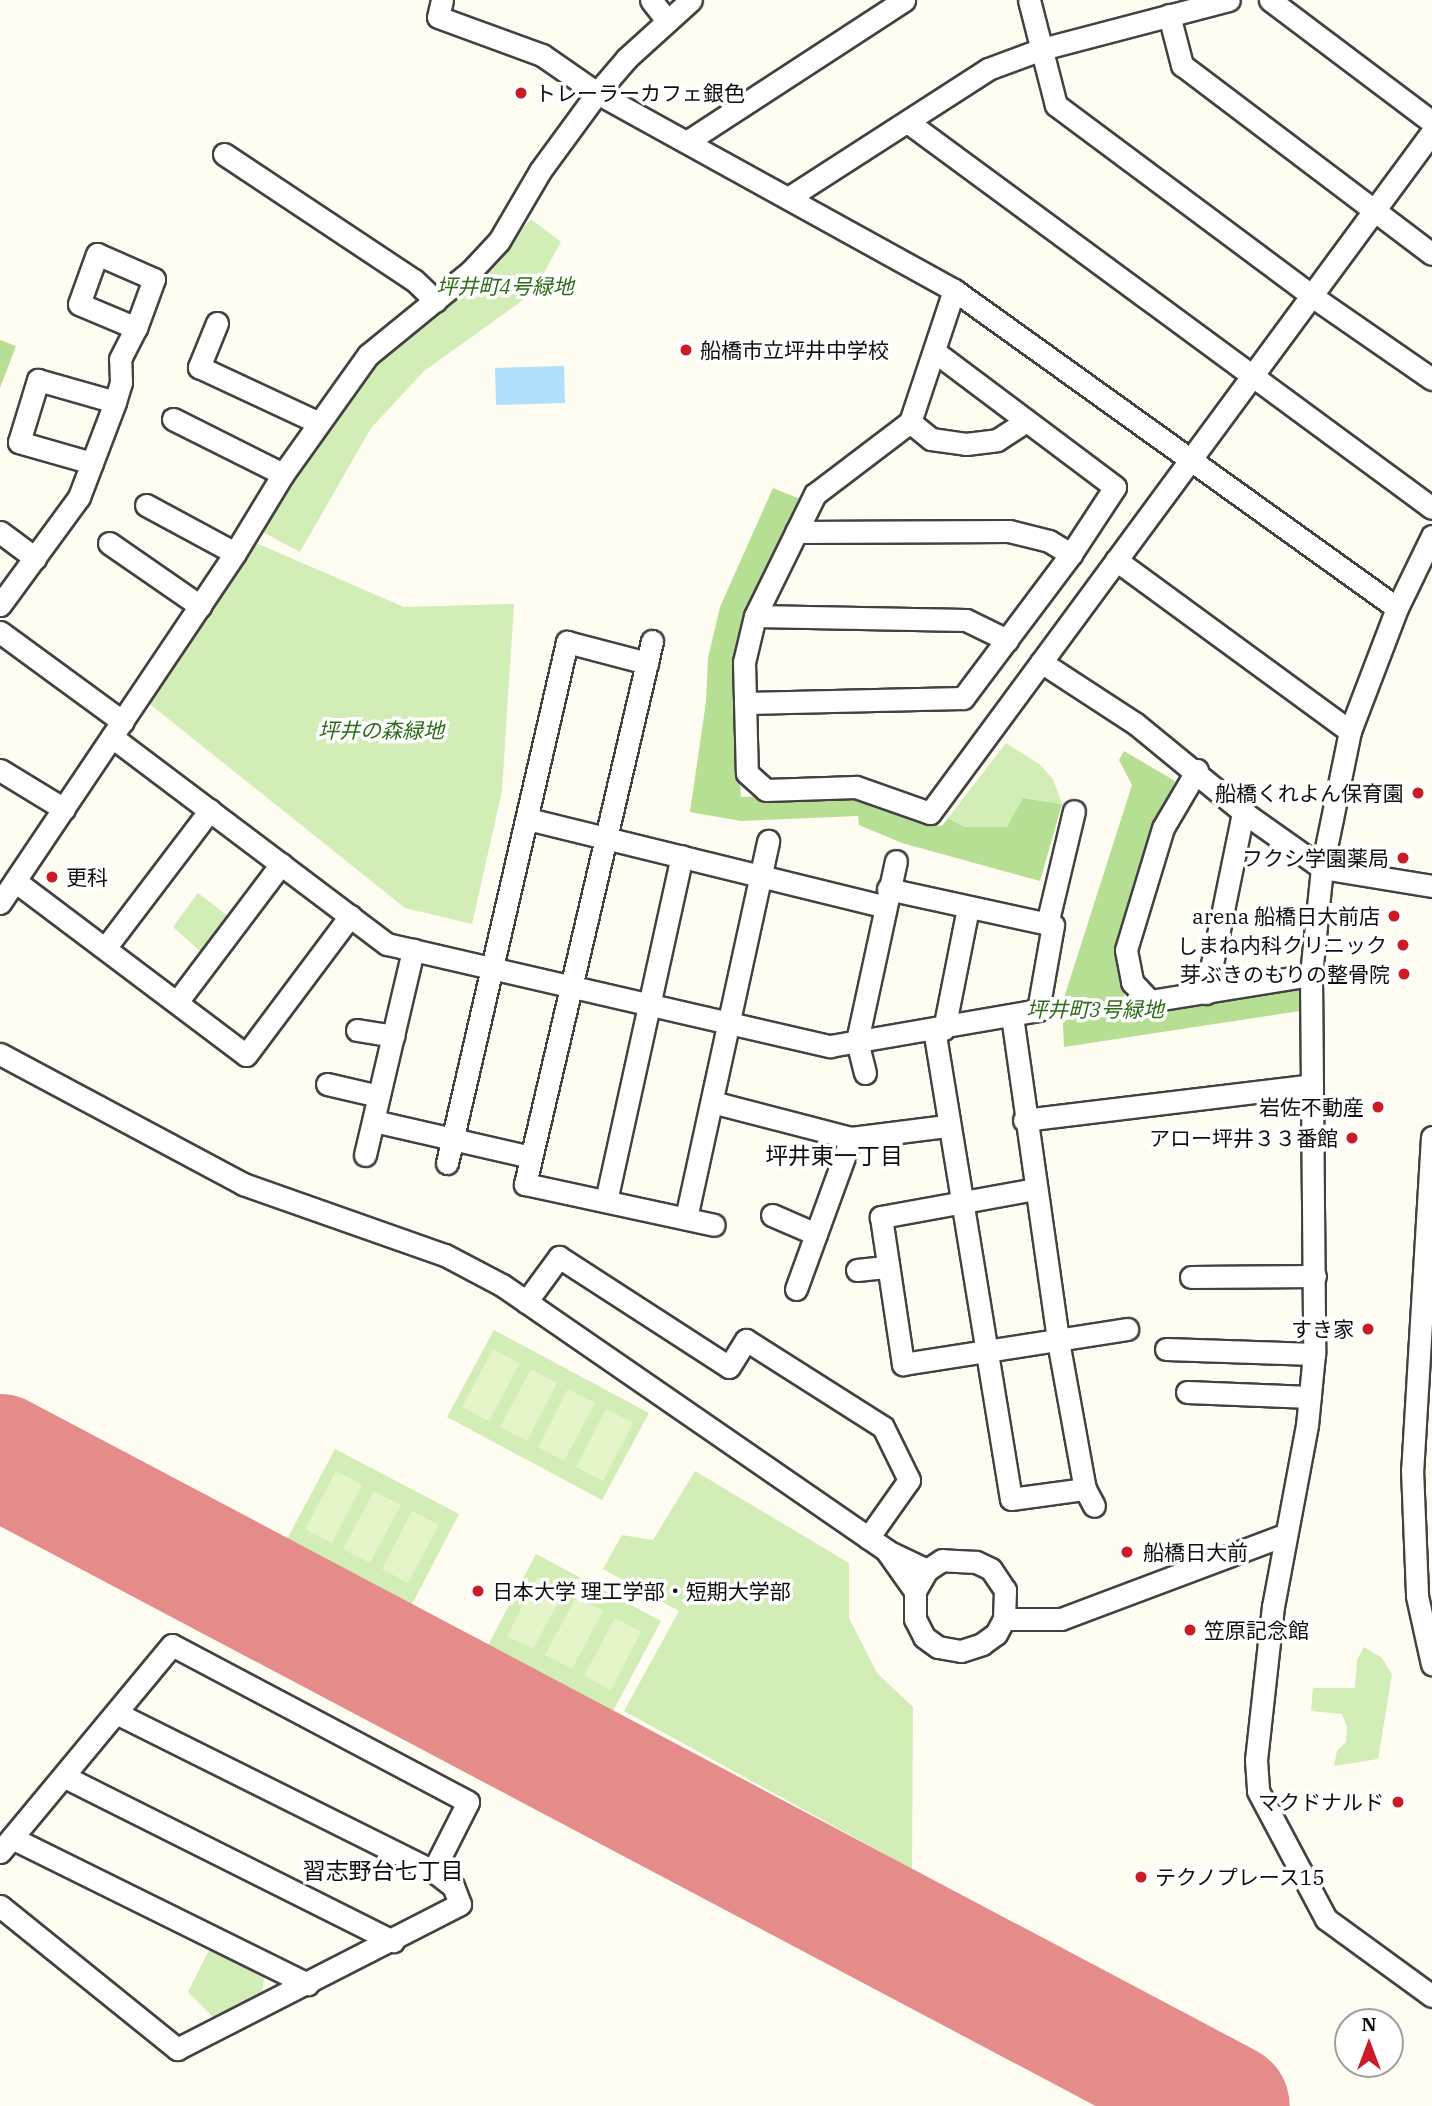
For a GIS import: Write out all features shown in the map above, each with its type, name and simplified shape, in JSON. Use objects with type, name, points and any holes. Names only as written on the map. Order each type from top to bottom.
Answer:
[{"type":"street","points":[[442,0],[438,17],[542,55],[597,93],[954,290],[1396,608]]},
{"type":"street","points":[[651,0],[666,19]]},
{"type":"street","points":[[350,916],[246,1055],[106,947],[6,889],[64,809],[200,606],[283,474],[368,355],[436,301],[499,241],[540,171],[597,93],[666,19],[691,0]]},
{"type":"street","points":[[688,141],[904,0]]},
{"type":"street","points":[[1029,0],[1056,105],[1312,296],[1432,379]]},
{"type":"street","points":[[788,198],[909,123],[988,69],[1042,49],[1229,0]]},
{"type":"street","points":[[1270,0],[1432,122]]},
{"type":"street","points":[[1169,15],[1182,65],[1432,254]]},
{"type":"street","points":[[909,123],[1432,508]]},
{"type":"street","points":[[954,290],[909,422],[815,494],[755,616],[744,662],[747,773],[766,790],[856,787],[930,813],[1432,132]]},
{"type":"street","points":[[224,154],[414,280],[436,301]]},
{"type":"street","points":[[217,323],[199,367],[319,423]]},
{"type":"street","points":[[0,605],[79,497],[121,382],[120,359],[136,328]]},
{"type":"street","points":[[745,703],[963,698],[1071,554],[1115,486],[934,351]]},
{"type":"street","points":[[92,463],[19,442],[38,380],[115,402]]},
{"type":"street","points":[[173,419],[283,474]]},
{"type":"street","points":[[909,422],[930,439],[966,444],[997,440],[1026,421]]},
{"type":"street","points":[[146,505],[235,553]]},
{"type":"street","points":[[796,532],[1009,531],[1049,541],[1071,554]]},
{"type":"street","points":[[0,532],[35,558]]},
{"type":"street","points":[[1432,536],[1396,608],[1350,731],[1322,868],[1311,975],[1314,1354],[1310,1397],[1273,1605],[1256,1760],[1258,1791],[1326,1919],[1432,1996]]},
{"type":"street","points":[[109,543],[200,606]]},
{"type":"street","points":[[1116,560],[1350,731]]},
{"type":"street","points":[[755,616],[966,620],[1007,640]]},
{"type":"street","points":[[0,632],[210,810],[387,944],[830,1046],[1038,1010],[1053,925],[968,908],[886,898],[761,875],[528,819]]},
{"type":"street","points":[[652,641],[525,1184],[714,1225]]},
{"type":"street","points":[[447,1163],[568,642],[647,663]]},
{"type":"street","points":[[1041,662],[1092,693],[1197,770],[1243,812],[1322,868],[1432,886]]},
{"type":"street","points":[[0,770],[64,809]]},
{"type":"street","points":[[1197,770],[1163,828],[1126,950],[1132,982],[1150,1001],[1311,975]]},
{"type":"street","points":[[106,947],[210,810]]},
{"type":"street","points":[[1047,924],[1074,811]]},
{"type":"street","points":[[1206,993],[1243,812]]},
{"type":"street","points":[[686,1218],[731,1023],[768,841]]},
{"type":"street","points":[[606,1200],[682,856]]},
{"type":"street","points":[[865,1073],[857,1041],[896,861]]},
{"type":"street","points":[[177,1002],[281,864]]},
{"type":"street","points":[[968,908],[939,1029],[946,1126],[1012,1499],[1089,1498],[1058,1341],[1024,1120],[1012,1016]]},
{"type":"street","points":[[365,1155],[413,950]]},
{"type":"street","points":[[357,1030],[394,1036]]},
{"type":"street","points":[[0,1054],[243,1184],[444,1255],[526,1302],[887,1551],[927,1570]]},
{"type":"street","points":[[327,1083],[379,1096]]},
{"type":"street","points":[[1024,1120],[1312,1085]]},
{"type":"street","points":[[712,1102],[851,1138],[946,1126]]},
{"type":"street","points":[[374,1121],[531,1157]]},
{"type":"street","points":[[1432,1137],[1412,1469],[1432,1664]]},
{"type":"street","points":[[796,1289],[851,1138]]},
{"type":"street","points":[[1035,1189],[881,1217],[903,1364],[1127,1329]]},
{"type":"street","points":[[772,1215],[816,1234]]},
{"type":"street","points":[[526,1302],[559,1257],[729,1367],[746,1340],[883,1427],[909,1480],[868,1538]]},
{"type":"street","points":[[857,1270],[888,1267]]},
{"type":"street","points":[[1191,1277],[1315,1276]]},
{"type":"street","points":[[1166,1349],[1314,1354]]},
{"type":"street","points":[[1187,1392],[1310,1397]]},
{"type":"street","points":[[1004,1619],[1061,1619],[1284,1535]]},
{"type":"street","points":[[887,1551],[915,1591]]},
{"type":"street","points":[[959,1559],[991,1569],[1005,1590],[1004,1619],[996,1634],[982,1644],[961,1651],[938,1647],[924,1637],[915,1619],[915,1591],[927,1570],[942,1560],[959,1559]]},
{"type":"street","points":[[308,1984],[6,1845],[172,1645],[468,1802],[433,1871]]},
{"type":"street","points":[[0,1906],[177,2049],[393,1941],[460,1904],[453,1886],[433,1871],[116,1713]]},
{"type":"street","points":[[65,1777],[393,1941]]},
{"type":"green space","name":"坪井町4号緑地","points":[[531,219],[561,242],[537,285],[519,303],[424,371],[371,428],[300,552],[259,530],[373,365],[479,279]]},
{"type":"green space","points":[[0,340],[16,346],[0,388]]},
{"type":"green space","points":[[773,488],[800,499],[745,615],[733,672],[741,797],[858,793],[922,815],[926,823],[942,826],[948,818],[964,827],[1007,827],[1023,798],[1062,804],[1040,881],[902,843],[859,825],[858,816],[741,821],[690,812],[706,702],[708,658],[720,607]]},
{"type":"green space","name":"坪井の森緑地","points":[[256,543],[404,607],[514,604],[502,791],[472,924],[405,908],[146,701]]},
{"type":"green space","points":[[1006,743],[1039,764],[1053,779],[1062,804],[1024,798],[1007,827],[964,827],[948,818]]},
{"type":"green space","name":"坪井町3号緑地","points":[[1124,751],[1175,781],[1119,947],[1127,1016],[1299,986],[1300,1011],[1064,1047],[1062,1004],[1132,785],[1119,760]]},
{"type":"green space","points":[[198,893],[228,916],[201,952],[173,927]]},
{"type":"green space","points":[[494,1330],[649,1413],[602,1500],[447,1417]]},
{"type":"green space","points":[[493,1349],[520,1363],[489,1421],[462,1407]]},
{"type":"green space","points":[[531,1369],[557,1383],[527,1441],[500,1427]]},
{"type":"green space","points":[[568,1389],[595,1403],[564,1461],[538,1447]]},
{"type":"green space","points":[[606,1409],[633,1423],[603,1481],[576,1467]]},
{"type":"green space","points":[[335,1449],[459,1514],[411,1606],[286,1541]]},
{"type":"green space","points":[[336,1471],[362,1485],[332,1543],[305,1529]]},
{"type":"green space","points":[[695,1471],[849,1563],[849,1618],[877,1673],[913,1707],[912,1869],[624,1711],[679,1611],[603,1569],[622,1535],[653,1540]]},
{"type":"green space","points":[[374,1491],[401,1505],[370,1563],[343,1549]]},
{"type":"green space","points":[[412,1511],[439,1525],[408,1583],[382,1569]]},
{"type":"green space","points":[[536,1554],[661,1621],[612,1713],[487,1647]]},
{"type":"green space","points":[[537,1578],[564,1592],[533,1649],[507,1636]]},
{"type":"green space","points":[[576,1597],[603,1611],[572,1669],[545,1655]]},
{"type":"green space","points":[[615,1618],[641,1632],[611,1690],[584,1676]]},
{"type":"green space","points":[[1364,1647],[1382,1658],[1392,1674],[1378,1759],[1334,1766],[1337,1751],[1346,1742],[1347,1727],[1342,1714],[1311,1711],[1313,1688],[1355,1688],[1357,1660]]},
{"type":"green space","points":[[211,1946],[265,1972],[262,1994],[216,2020],[188,1992]]},
{"type":"water","points":[[564,366],[565,403],[496,405],[495,368]]},
{"type":"runway","points":[[0,1456],[1228,2106]]},
{"type":"place","name":"トレーラーカフェ銀色","points":[[521,93]]},
{"type":"place","name":"船橋市立坪井中学校","points":[[686,350]]},
{"type":"place","name":"船橋くれよん保育園","points":[[1418,793]]},
{"type":"place","name":"フクシ学園薬局","points":[[1403,858]]},
{"type":"place","name":"更科","points":[[52,877]]},
{"type":"place","name":"arena 船橋日大前店","points":[[1394,916]]},
{"type":"place","name":"しまね内科クリニック","points":[[1403,945]]},
{"type":"place","name":"芽ぶきのもりの整骨院","points":[[1404,974]]},
{"type":"place","name":"岩佐不動産","points":[[1378,1107]]},
{"type":"place","name":"アロー坪井３３番館","points":[[1352,1138]]},
{"type":"place","name":"すき家","points":[[1368,1329]]},
{"type":"place","name":"船橋日大前","points":[[1127,1552]]},
{"type":"place","name":"日本大学 理工学部・短期大学部","points":[[478,1591]]},
{"type":"place","name":"笠原記念館","points":[[1190,1630]]},
{"type":"place","name":"マクドナルド","points":[[1398,1802]]},
{"type":"place","name":"テクノプレース15","points":[[1141,1877]]},
{"type":"district","name":"坪井東一丁目","points":[[834,1155]]},
{"type":"district","name":"習志野台七丁目","points":[[383,1870]]}]
